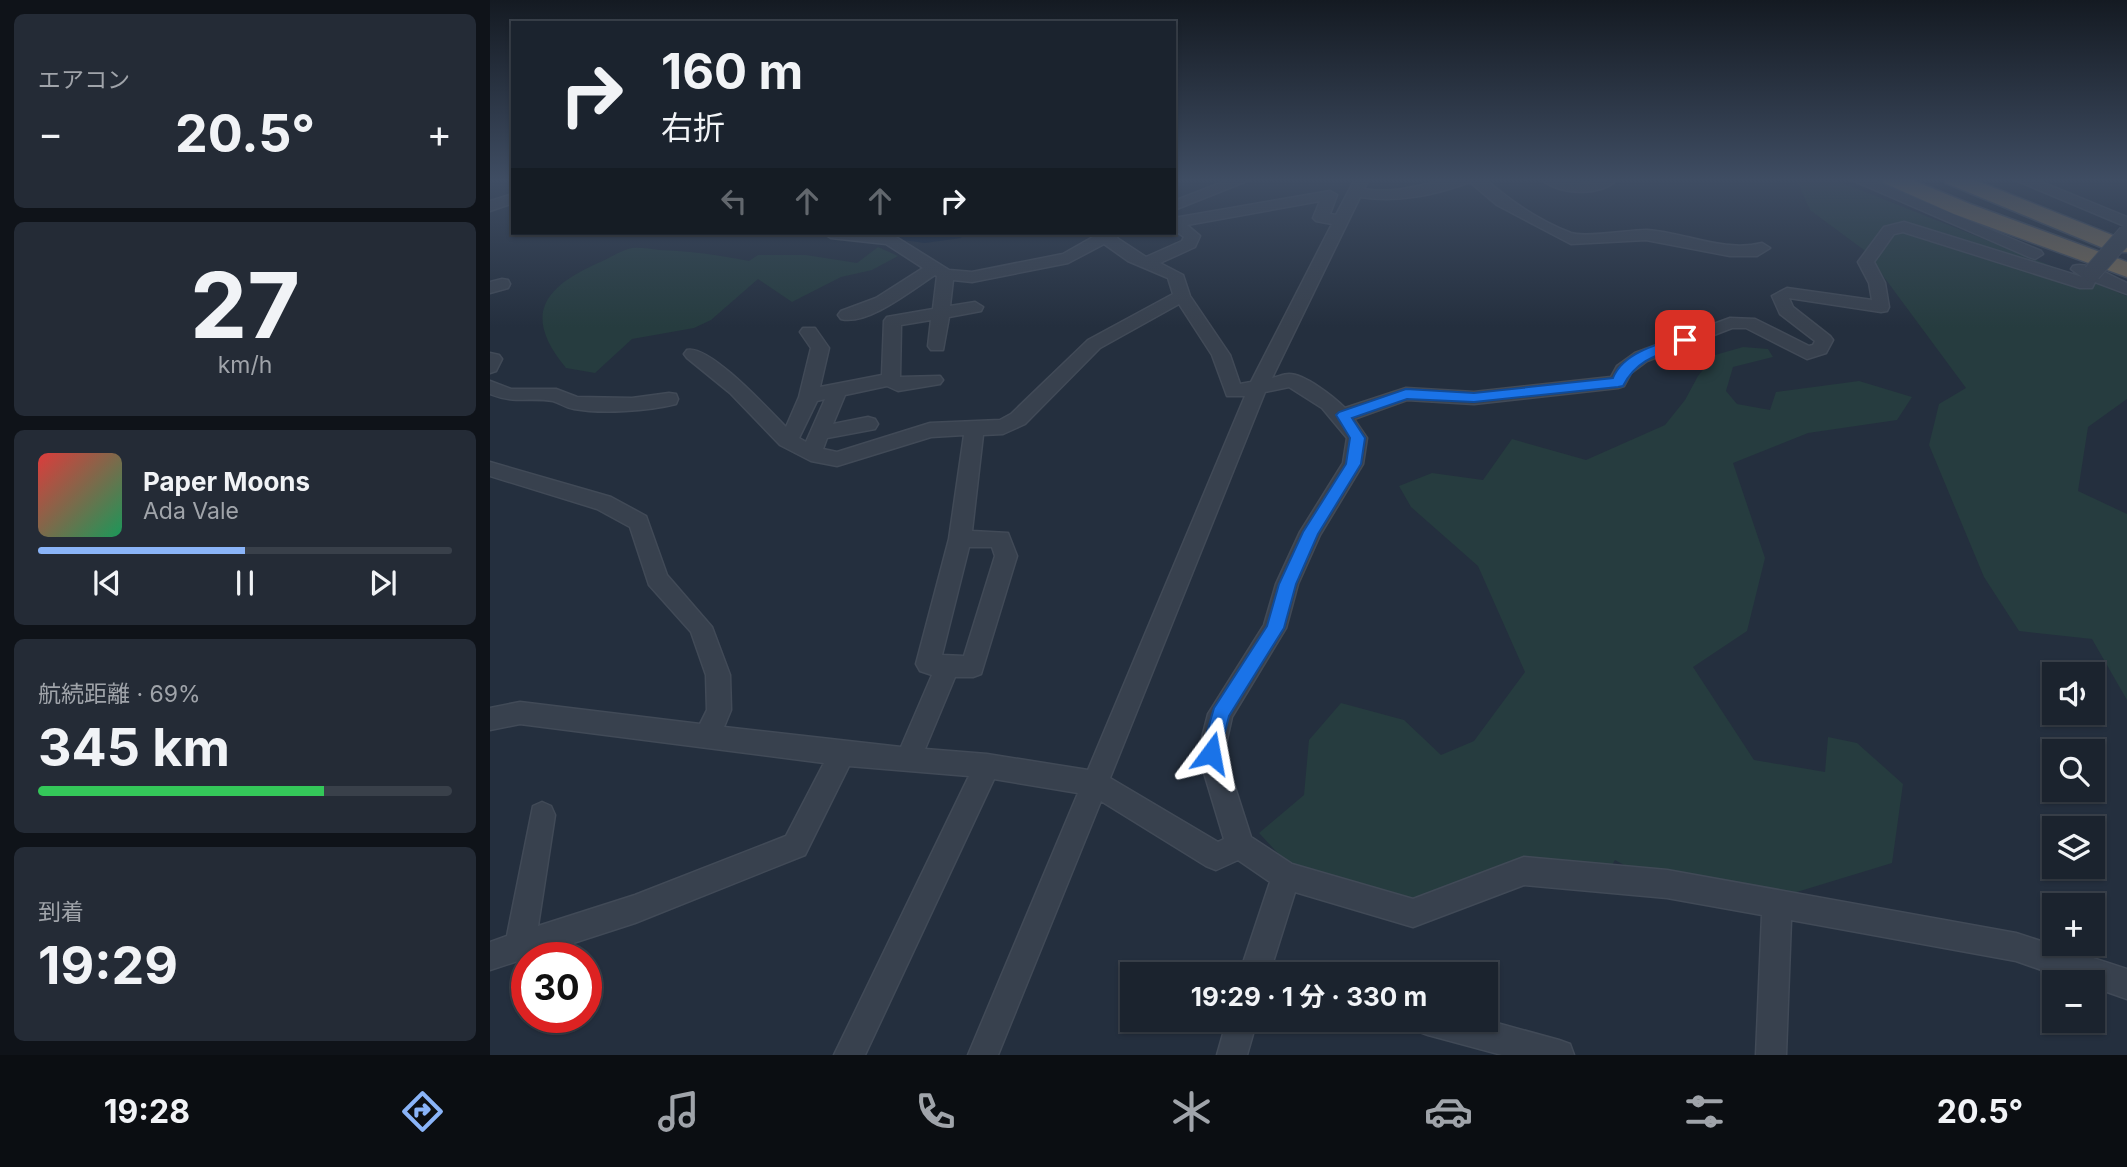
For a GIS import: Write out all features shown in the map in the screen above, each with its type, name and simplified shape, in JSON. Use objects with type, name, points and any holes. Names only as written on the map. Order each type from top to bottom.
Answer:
[{"type":"highway","points":[[2014,228],[2127,270]]},
{"type":"highway","points":[[2039,228],[2127,265]]},
{"type":"highway","points":[[2074,228],[2127,250]]},
{"type":"highway","points":[[2094,228],[2127,242]]},
{"type":"street","points":[[1146,263],[1189,244],[1192,236],[1181,228]]},
{"type":"street","points":[[983,1055],[1258,387],[1336,228]]},
{"type":"street","points":[[1551,228],[1571,239],[1646,235],[1730,251],[1756,251],[1762,248]]},
{"type":"street","points":[[1344,415],[1406,394],[1474,398],[1618,382],[1623,370],[1641,357],[1730,323],[1749,323],[1807,353],[1820,349],[1824,340],[1786,310],[1780,296],[1787,293],[1881,307],[1881,292],[1875,274],[1866,262],[1889,230],[1898,228]]},
{"type":"street","points":[[1908,228],[2086,284],[2092,273],[2127,233]]},
{"type":"street","points":[[1973,228],[2127,289]]},
{"type":"street","points":[[853,235],[890,240],[940,270],[972,277],[1068,258],[1108,235]]},
{"type":"street","points":[[1110,235],[1109,240],[1134,258],[1175,275],[1182,296],[1221,355],[1234,392],[1291,380],[1317,394],[1344,415],[1357,438],[1353,464],[1311,532],[1287,584],[1275,628],[1220,713],[1211,753],[1240,846],[1286,876],[1413,913],[1524,871],[1667,884],[2016,947],[2127,984]]},
{"type":"street","points":[[937,346],[942,312],[940,270]]},
{"type":"street","points":[[847,315],[859,313],[940,270]]},
{"type":"street","points":[[692,354],[737,389],[787,440],[811,454],[837,459],[930,430],[1003,427],[1018,419],[1094,344],[1182,296]]},
{"type":"street","points":[[891,379],[893,321],[975,307]]},
{"type":"street","points":[[787,440],[795,431],[808,396],[820,348],[809,332]]},
{"type":"street","points":[[490,359],[493,359],[490,367]]},
{"type":"street","points":[[891,379],[898,385],[934,380]]},
{"type":"street","points":[[808,396],[891,379]]},
{"type":"street","points":[[490,387],[509,395],[556,395],[575,403],[632,404],[669,400]]},
{"type":"street","points":[[811,454],[838,390]]},
{"type":"street","points":[[820,433],[868,424]]},
{"type":"street","points":[[960,539],[1000,539],[1006,556],[973,667],[928,664],[960,539],[974,429]]},
{"type":"street","points":[[490,470],[604,503],[639,522],[657,579],[701,627],[718,675],[719,710],[707,737]]},
{"type":"street","points":[[908,759],[948,666]]},
{"type":"street","points":[[490,719],[520,713],[842,754],[987,766],[1094,783],[1216,856],[1240,846]]},
{"type":"street","points":[[532,942],[635,909],[795,846],[842,754]]},
{"type":"street","points":[[849,1055],[987,766]]},
{"type":"street","points":[[521,942],[542,815]]},
{"type":"street","points":[[1259,962],[1286,876]]},
{"type":"street","points":[[1771,1055],[1777,905]]},
{"type":"street","points":[[490,956],[511,949]]},
{"type":"street","points":[[1233,1055],[1239,1032]]},
{"type":"street","points":[[1473,1032],[1559,1055]]},
{"type":"green space","points":[[1835,228],[1957,228],[2127,296],[2127,399],[2088,427],[2078,491],[2127,514],[2127,700],[2092,639],[2019,631],[1984,577],[1929,445],[1939,404],[1966,388],[1864,250]]},
{"type":"green space","points":[[878,247],[898,256],[872,270],[841,277],[792,302],[758,279],[711,320],[694,328],[632,339],[595,373],[566,368],[545,333],[542,319],[545,305],[552,293],[579,273],[628,249],[693,252],[749,261],[758,255],[806,255],[857,263]]},
{"type":"green space","points":[[1743,347],[1768,349],[1773,357],[1733,367],[1726,391],[1737,404],[1770,410],[1776,392],[1859,381],[1912,397],[1897,420],[1808,433],[1733,463],[1765,558],[1747,631],[1693,667],[1754,760],[1825,772],[1828,737],[1857,743],[1903,784],[1892,863],[1777,898],[1639,873],[1615,860],[1606,875],[1521,866],[1403,901],[1285,861],[1259,833],[1304,795],[1309,740],[1341,703],[1404,720],[1441,755],[1474,741],[1525,672],[1478,566],[1411,507],[1399,486],[1432,473],[1483,480],[1512,439],[1586,460],[1665,425],[1715,355]]},
{"type":"waterway","points":[[916,235],[934,235]]},
{"type":"route","points":[[1211,753],[1220,713],[1275,628],[1287,584],[1311,532],[1353,464],[1357,438],[1344,415],[1406,394],[1474,398],[1618,382],[1623,370],[1641,357],[1685,340]]}]
